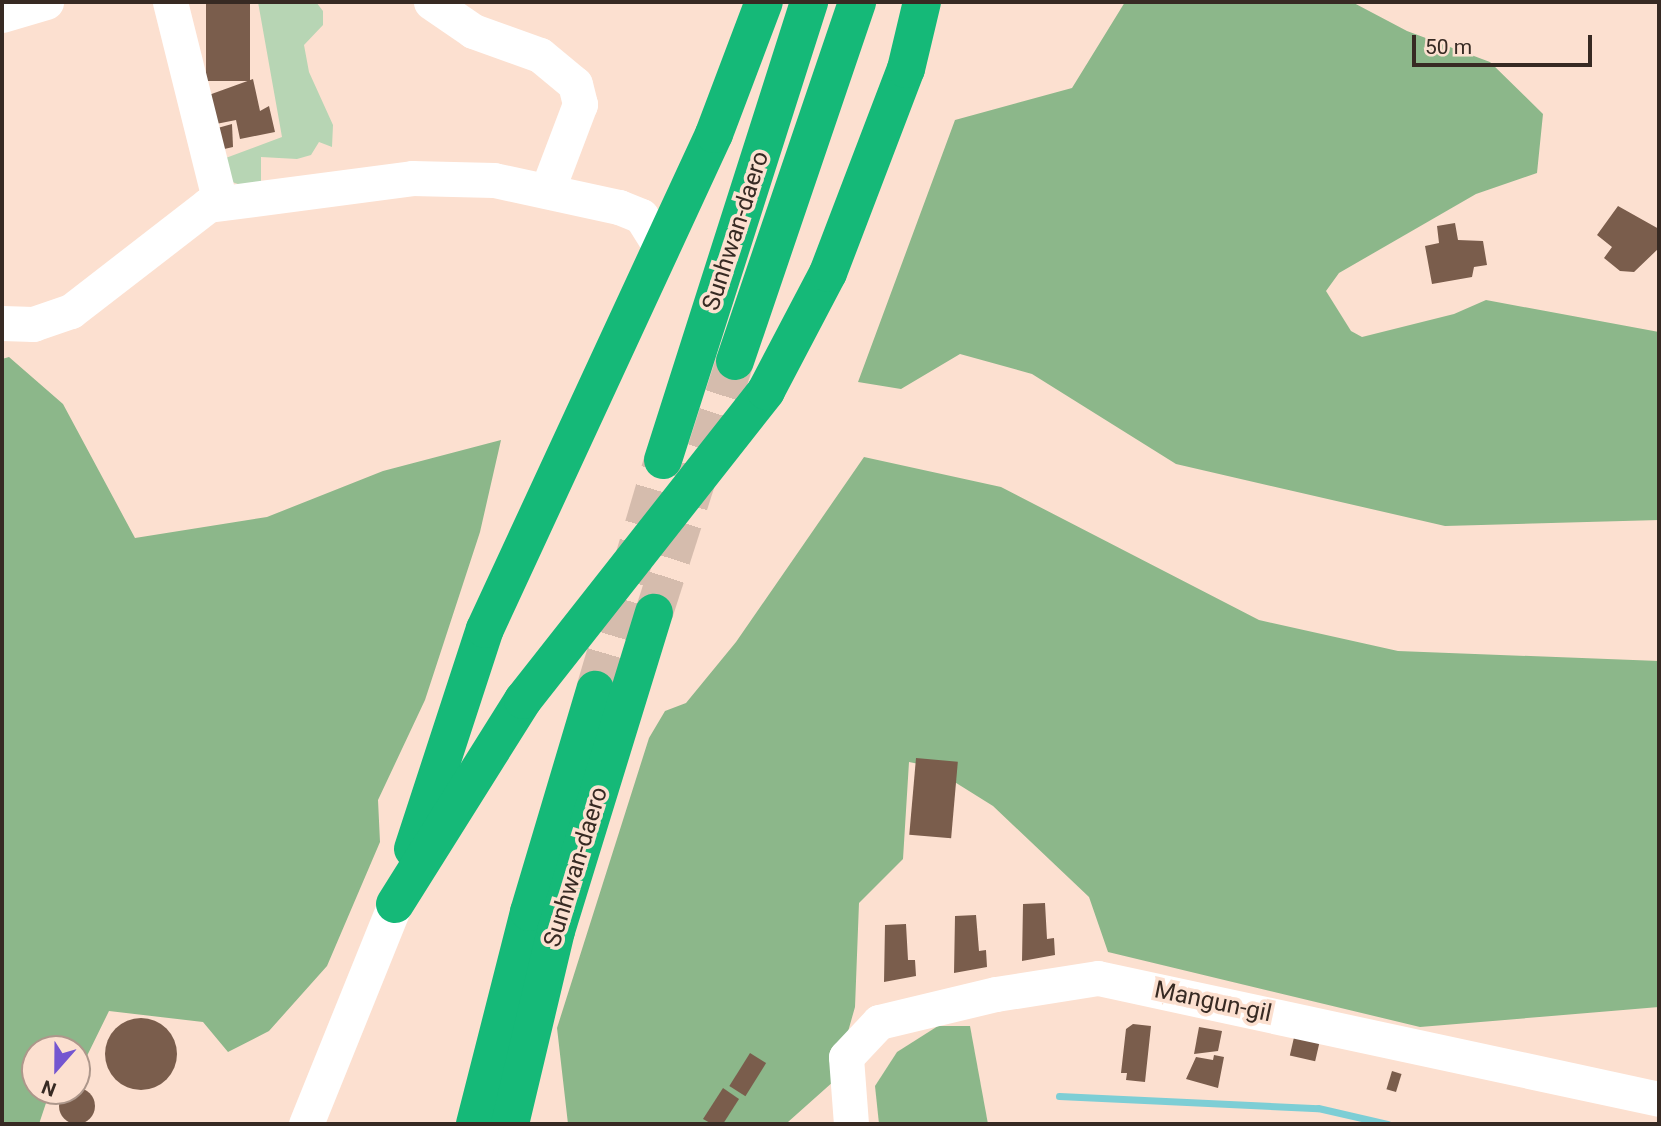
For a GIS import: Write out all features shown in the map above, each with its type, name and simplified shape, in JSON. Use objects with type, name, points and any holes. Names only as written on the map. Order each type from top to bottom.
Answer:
[{"type":"highway","points":[[394,904],[485,629],[714,134],[764,2]]},
{"type":"highway","name":"Sunhwan-daero","points":[[663,460],[809,2]]},
{"type":"highway","name":"Sunhwan-daero","points":[[735,361],[857,2]]},
{"type":"highway","points":[[394,904],[523,701],[766,391],[828,273],[906,68],[922,2]]},
{"type":"highway","name":"Sunhwan-daero","points":[[510,1124],[555,932],[654,613]]},
{"type":"highway","name":"Sunhwan-daero","points":[[475,1124],[529,912],[595,690]]},
{"type":"street","points":[[2,15],[46,2]]},
{"type":"street","points":[[170,2],[220,203]]},
{"type":"street","points":[[431,2],[473,32],[540,55],[575,84],[579,104],[547,191]]},
{"type":"street","points":[[2,323],[33,324],[71,311],[208,205],[412,178],[494,180],[640,216],[661,248]]},
{"type":"street","points":[[306,1124],[394,904]]},
{"type":"street","name":"Mangun-gil","points":[[850,1124],[846,1057],[879,1023],[996,994],[1098,978],[1659,1099]]},
{"type":"green space","points":[[258,2],[316,2],[323,11],[323,25],[304,45],[309,72],[333,125],[332,147],[319,142],[311,155],[297,159],[261,157],[261,181],[247,187],[232,182],[223,159],[282,137]]},
{"type":"green space","points":[[1125,2],[1352,2],[1407,31],[1490,62],[1543,114],[1537,173],[1476,194],[1339,273],[1326,291],[1351,331],[1362,337],[1454,314],[1486,300],[1659,332],[1659,520],[1445,526],[1176,464],[1032,374],[960,354],[901,389],[858,382],[955,120],[1072,88]]},
{"type":"green space","points":[[9,357],[63,404],[135,538],[267,517],[383,471],[501,440],[480,532],[425,700],[378,800],[380,842],[327,966],[269,1031],[228,1052],[203,1022],[109,1011],[91,1048],[91,1035],[21,1035],[21,1105],[45,1105],[39,1124],[2,1124],[2,359]]},
{"type":"green space","points":[[864,457],[1001,487],[1259,620],[1398,651],[1659,661],[1659,1007],[1420,1027],[1108,952],[1089,897],[993,806],[929,766],[909,762],[903,859],[859,903],[855,1007],[834,1081],[788,1122],[568,1124],[557,1028],[649,738],[665,711],[686,703],[736,642]]},
{"type":"green space","points":[[938,1026],[970,1026],[988,1124],[879,1124],[875,1086],[897,1052]]},
{"type":"building","points":[[206,2],[250,2],[250,81],[206,81]]},
{"type":"building","points":[[253,79],[260,111],[269,106],[275,132],[240,139],[236,120],[211,125],[206,96]]},
{"type":"building","points":[[232,124],[233,147],[220,150],[214,129]]},
{"type":"building","points":[[1618,206],[1659,229],[1659,248],[1634,272],[1620,271],[1604,258],[1612,247],[1597,235]]},
{"type":"building","points":[[1455,223],[1458,240],[1483,241],[1487,265],[1474,267],[1472,277],[1432,284],[1425,246],[1439,243],[1437,226]]},
{"type":"building","points":[[916,758],[958,762],[951,838],[909,835]]},
{"type":"building","points":[[1045,903],[1047,939],[1054,938],[1055,955],[1022,961],[1023,904]]},
{"type":"building","points":[[976,915],[979,951],[986,950],[987,967],[954,973],[955,916]]},
{"type":"building","points":[[906,924],[908,960],[915,960],[916,976],[884,982],[885,925]]},
{"type":"building","points":[[141,1018],[161,1024],[171,1034],[177,1054],[171,1074],[161,1084],[141,1090],[121,1084],[111,1074],[105,1054],[111,1034],[121,1024]]},
{"type":"building","points":[[1133,1024],[1151,1026],[1145,1082],[1126,1080],[1127,1073],[1121,1073],[1126,1029]]},
{"type":"building","points":[[1199,1027],[1222,1031],[1218,1051],[1194,1054]]},
{"type":"building","points":[[1295,1033],[1320,1039],[1315,1061],[1290,1055]]},
{"type":"building","points":[[750,1053],[766,1063],[745,1096],[729,1086]]},
{"type":"building","points":[[1214,1055],[1224,1057],[1218,1088],[1186,1079],[1196,1057],[1213,1060]]},
{"type":"building","points":[[1392,1071],[1402,1074],[1396,1092],[1386,1089]]},
{"type":"building","points":[[723,1088],[739,1099],[723,1124],[712,1124],[703,1119]]},
{"type":"building","points":[[91,1095],[95,1106],[90,1119],[77,1124],[64,1119],[59,1105],[91,1105]]},
{"type":"waterway","points":[[1059,1096],[1318,1108],[1388,1124]]},
{"type":"tunnel","points":[[654,613],[735,361]]},
{"type":"tunnel","points":[[595,690],[663,460]]}]
